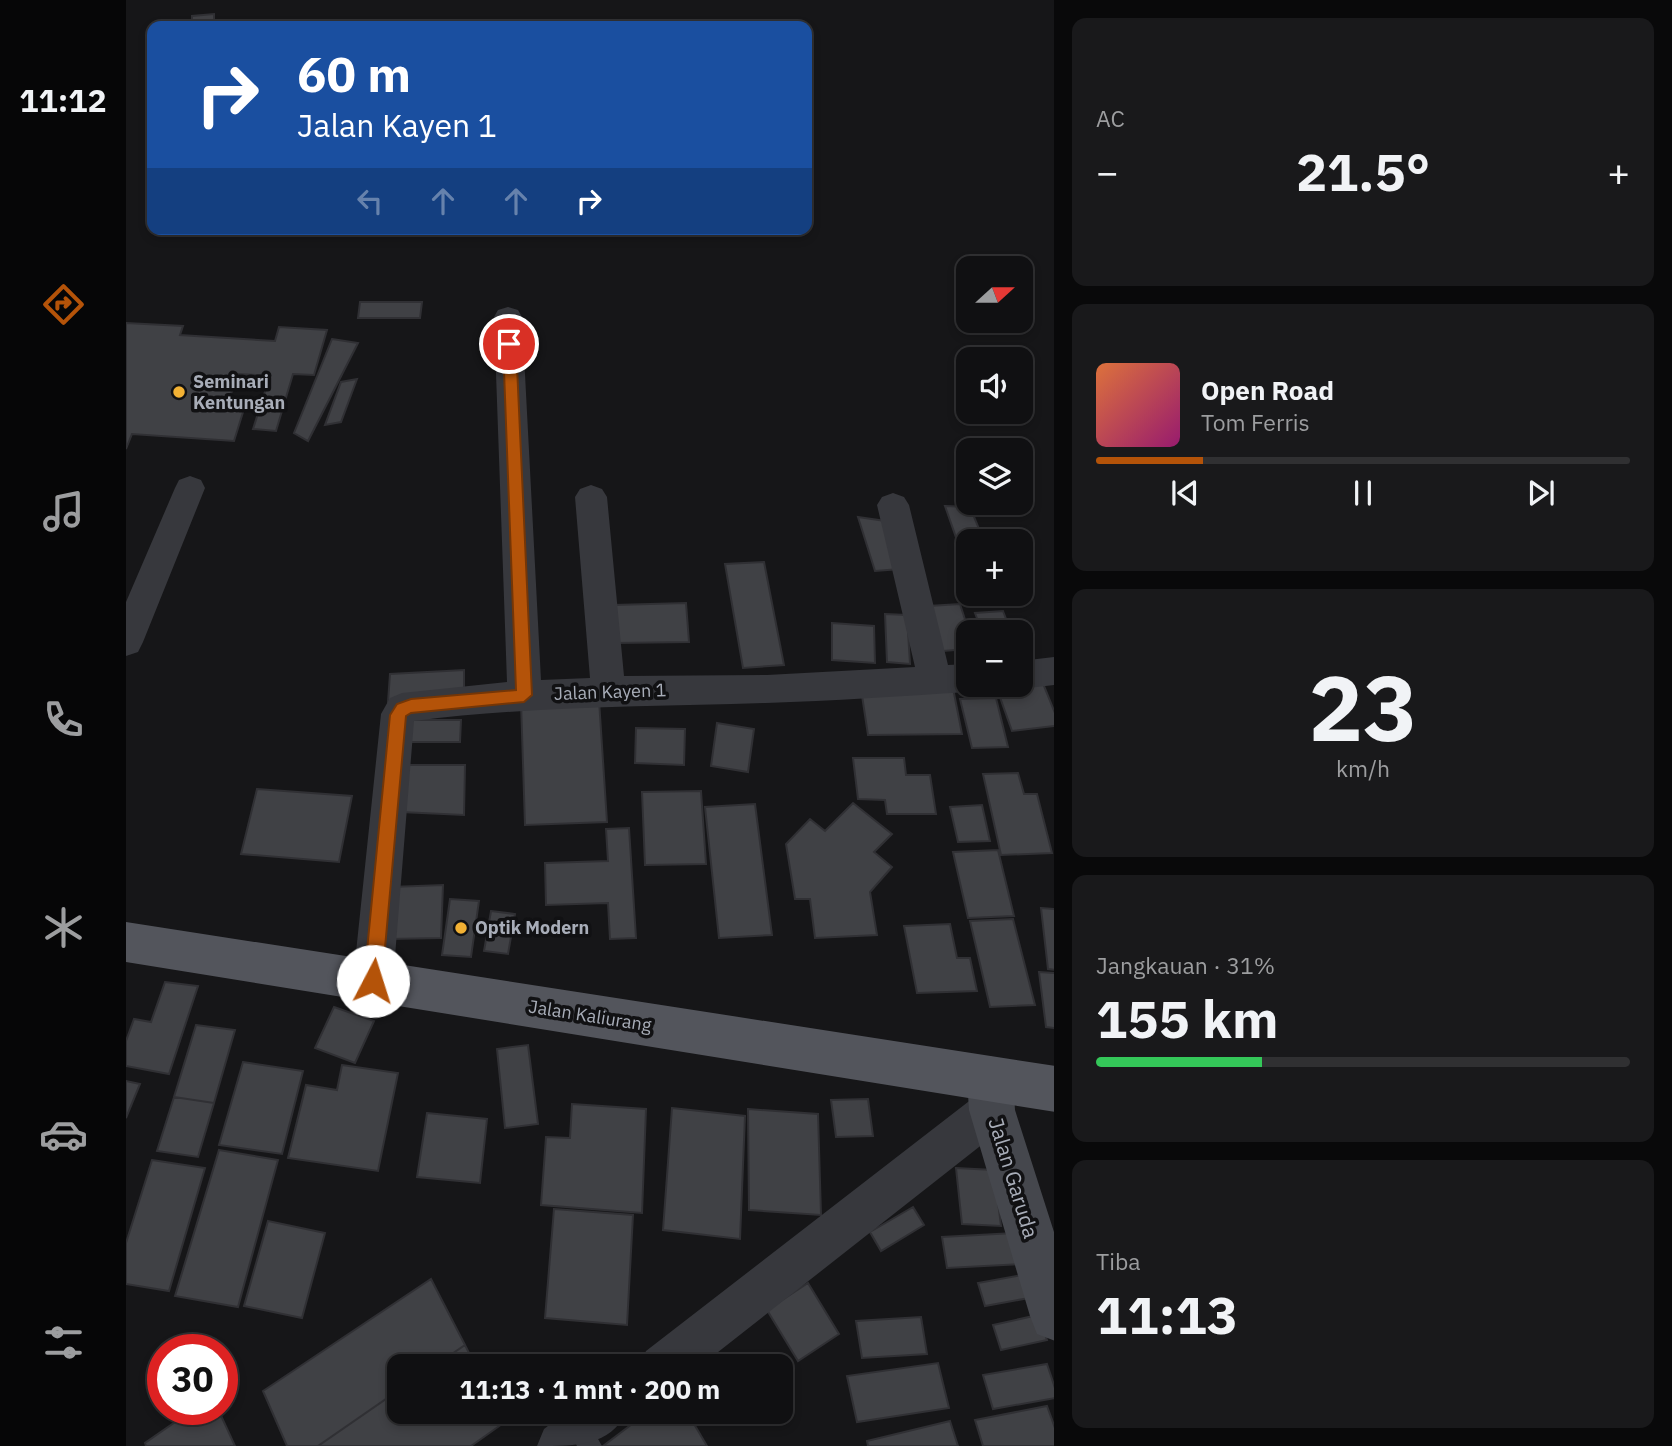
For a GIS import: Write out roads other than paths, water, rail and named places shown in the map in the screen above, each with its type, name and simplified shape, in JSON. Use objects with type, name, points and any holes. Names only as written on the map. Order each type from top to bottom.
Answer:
[{"type":"main road","name":"Jalan Kaliurang","points":[[126,942],[373,981],[991,1095],[1054,1090]]},
{"type":"main road","name":"Jalan Garuda","points":[[991,1095],[1054,1315]]},
{"type":"street","points":[[508,317],[524,695]]},
{"type":"street","points":[[126,642],[190,488]]},
{"type":"street","points":[[591,497],[608,691]]},
{"type":"street","points":[[893,505],[951,679]]},
{"type":"street","points":[[1033,673],[1054,671]]},
{"type":"street","name":"Jalan Kayen 1","points":[[373,981],[398,715],[402,708],[524,695],[608,691],[767,690],[951,679]]},
{"type":"street","points":[[678,1354],[991,1095]]},
{"type":"place","name":"Seminari Kentungan","points":[[179,392]]},
{"type":"place","name":"Optik Modern","points":[[461,928]]}]
